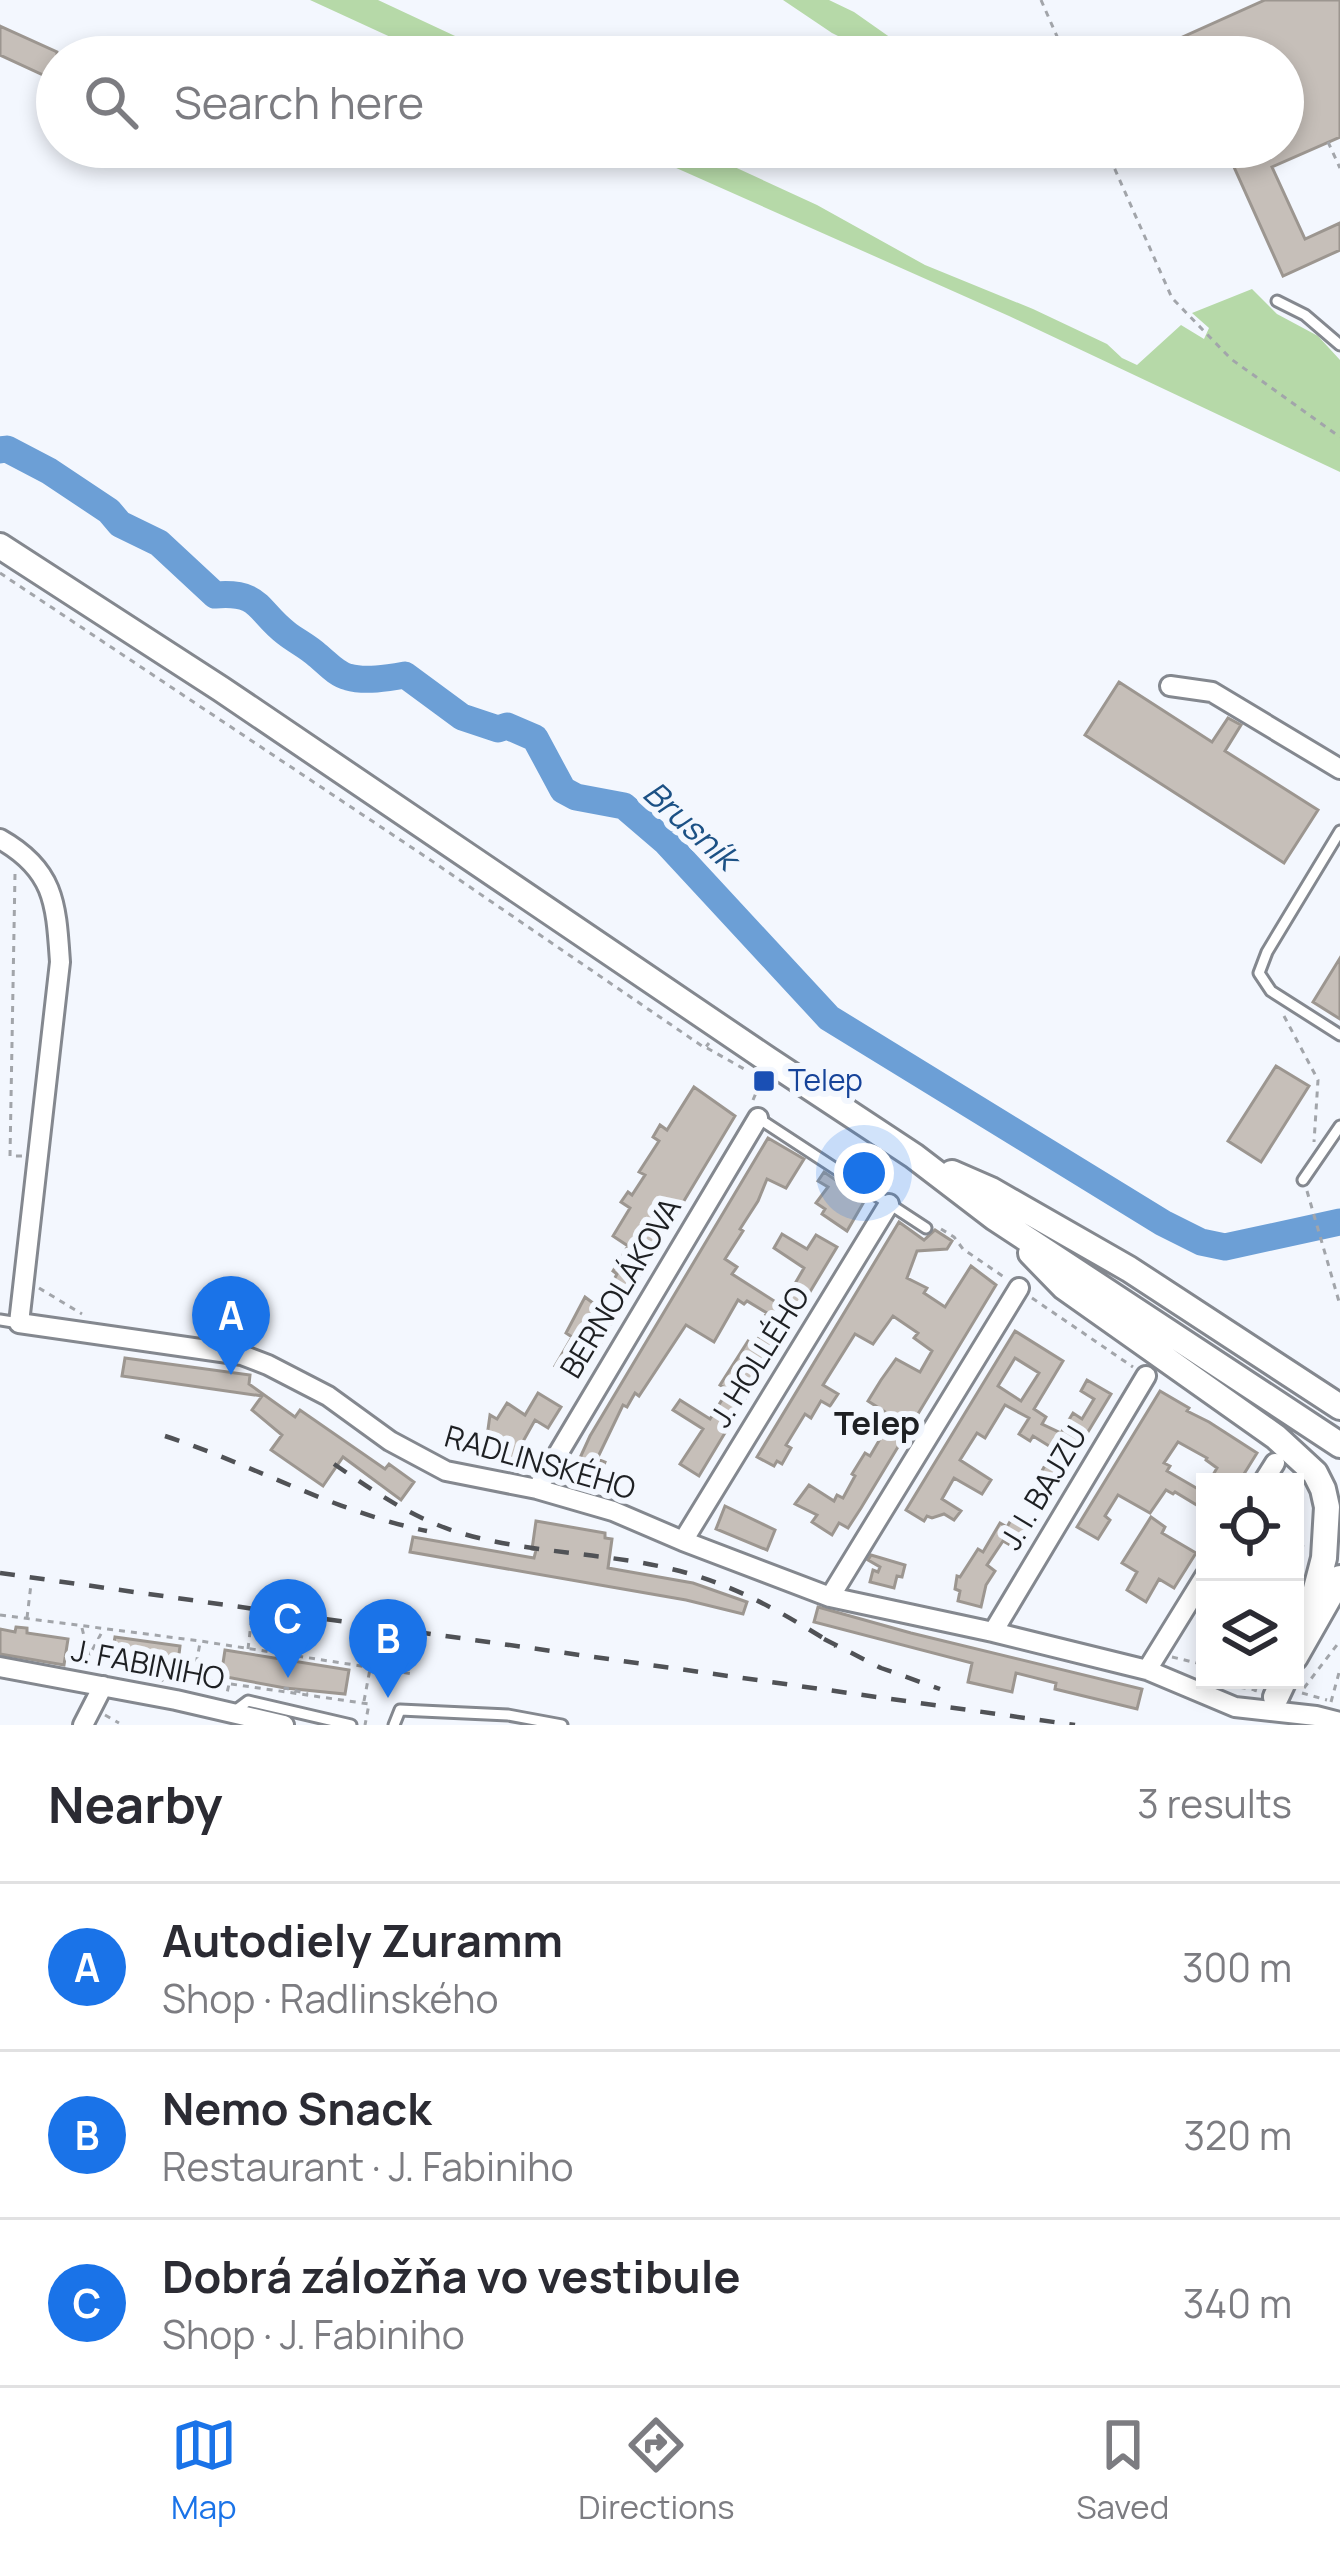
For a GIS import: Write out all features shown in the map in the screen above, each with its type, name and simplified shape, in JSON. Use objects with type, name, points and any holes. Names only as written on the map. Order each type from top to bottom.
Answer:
[{"type":"main road","points":[[0,546],[221,689],[914,1156],[995,1218],[1340,1445]]},
{"type":"main road","points":[[914,1156],[991,1190],[1130,1269],[1340,1407]]},
{"type":"main road","points":[[995,1218],[1064,1287],[1276,1437],[1315,1473],[1327,1507],[1324,1558],[1304,1630]]},
{"type":"main road","points":[[1304,1639],[1340,1578]]},
{"type":"street","points":[[1170,686],[1212,692],[1340,769]]},
{"type":"street","name":"RADLINSKÉHO","points":[[0,838],[38,867],[47,882],[60,962],[37,1156],[9,1322],[242,1355],[328,1396],[390,1442],[446,1472],[537,1489],[613,1511],[830,1597],[994,1631],[1147,1670],[1235,1707],[1340,1722]]},
{"type":"street","name":"BERNOLÁKOVA","points":[[537,1489],[754,1111]]},
{"type":"street","name":"J. HOLLÉHO","points":[[682,1541],[889,1204]]},
{"type":"street","points":[[830,1597],[1019,1288]]},
{"type":"street","name":"J. I. BAJZU","points":[[994,1631],[1146,1376]]},
{"type":"street","points":[[1269,1473],[1275,1463]]},
{"type":"street","points":[[1147,1670],[1202,1581]]},
{"type":"street","name":"J. FABINIHO","points":[[0,1667],[284,1725]]},
{"type":"street","points":[[94,1719],[103,1686]]},
{"type":"lane","points":[[1276,301],[1305,315],[1340,345]]},
{"type":"lane","points":[[1340,831],[1267,952],[1259,974],[1271,991],[1340,1035]]},
{"type":"lane","points":[[754,1111],[926,1228]]},
{"type":"lane","points":[[1304,1180],[1340,1126]]},
{"type":"lane","points":[[228,1712],[248,1701],[351,1725]]},
{"type":"lane","points":[[394,1725],[400,1710],[508,1715],[562,1725]]},
{"type":"path","points":[[1041,0],[1057,36]]},
{"type":"path","points":[[1328,142],[1340,168]]},
{"type":"path","points":[[1114,168],[1172,298],[1231,359],[1340,437]]},
{"type":"path","points":[[15,865],[10,1156],[37,1156]]},
{"type":"path","points":[[1271,991],[1318,1080],[1312,1148]]},
{"type":"path","points":[[705,1048],[743,1069]]},
{"type":"path","points":[[754,1111],[763,1079]]},
{"type":"path","points":[[1304,1180],[1340,1305]]},
{"type":"path","points":[[926,1228],[931,1225],[954,1237],[963,1249],[1146,1376]]},
{"type":"path","points":[[27,1618],[31,1584]]},
{"type":"path","points":[[0,1615],[410,1674],[412,1637]]},
{"type":"path","points":[[248,1648],[252,1615]]},
{"type":"path","points":[[82,1626],[89,1656],[104,1629]]},
{"type":"path","points":[[200,1641],[194,1678],[369,1704],[365,1725]]},
{"type":"path","points":[[1275,1690],[1340,1641]]},
{"type":"path","points":[[364,1703],[370,1667]]},
{"type":"path","points":[[228,1712],[229,1684]]},
{"type":"path","points":[[1275,1690],[1331,1701]]},
{"type":"path","points":[[94,1719],[133,1725]]},
{"type":"green space","points":[[310,0],[378,0],[455,36],[388,36]]},
{"type":"green space","points":[[783,0],[829,0],[888,36],[832,33]]},
{"type":"green space","points":[[676,168],[737,168],[817,205],[925,265],[1107,344],[1137,365],[1181,325],[1204,339],[1209,328],[1192,313],[1252,289],[1277,314],[1318,336],[1340,360],[1340,472],[1009,316]]},
{"type":"building","points":[[1265,0],[1340,0],[1340,137],[1304,153],[1304,36],[1185,36]]},
{"type":"building","points":[[0,26],[36,42],[36,72],[0,55]]},
{"type":"building","points":[[1234,168],[1272,168],[1305,239],[1340,223],[1340,250],[1283,276]]},
{"type":"building","points":[[1119,682],[1212,742],[1228,718],[1241,725],[1225,751],[1318,810],[1284,863],[1085,735]]},
{"type":"building","points":[[1340,958],[1340,1019],[1313,1002]]},
{"type":"building","points":[[1276,1066],[1309,1086],[1261,1162],[1228,1141]]},
{"type":"building","points":[[694,1087],[735,1116],[625,1299],[609,1289],[617,1274],[613,1271],[628,1246],[613,1236],[630,1208],[621,1202],[645,1175],[639,1172],[659,1141],[653,1137],[660,1125],[667,1130]]},
{"type":"building","points":[[768,1138],[804,1159],[786,1188],[767,1179],[725,1259],[737,1267],[732,1274],[782,1306],[804,1268],[774,1248],[782,1234],[807,1249],[816,1235],[837,1247],[699,1476],[680,1464],[703,1429],[673,1410],[680,1400],[710,1419],[728,1390],[720,1385],[748,1341],[754,1345],[767,1325],[761,1321],[767,1313],[747,1301],[738,1300],[714,1342],[686,1325],[639,1396],[635,1393],[627,1407],[623,1405],[597,1459],[605,1462],[597,1483],[573,1473],[590,1436]]},
{"type":"building","points":[[824,1172],[865,1200],[847,1231],[822,1214],[825,1209],[816,1203],[828,1187],[818,1181]]},
{"type":"building","points":[[899,1222],[924,1240],[935,1230],[952,1241],[947,1249],[917,1251],[907,1278],[927,1288],[924,1293],[945,1307],[971,1266],[996,1285],[848,1528],[839,1523],[832,1535],[812,1522],[817,1515],[795,1504],[809,1485],[834,1501],[837,1495],[843,1498],[852,1474],[865,1453],[870,1456],[893,1417],[868,1401],[896,1359],[920,1372],[932,1351],[914,1338],[918,1333],[893,1316],[873,1344],[855,1334],[823,1385],[838,1394],[830,1406],[821,1401],[811,1418],[805,1414],[786,1445],[791,1448],[782,1464],[777,1461],[774,1466],[757,1457]]},
{"type":"building","points":[[585,1297],[614,1319],[577,1379],[555,1366],[572,1337],[566,1333]]},
{"type":"building","points":[[1015,1331],[1063,1361],[1034,1409],[1046,1417],[1042,1424],[1061,1433],[1073,1413],[1082,1419],[1094,1399],[1081,1391],[1087,1380],[1111,1394],[1041,1509],[1030,1502],[1037,1492],[1032,1489],[1054,1449],[1033,1436],[1030,1441],[1019,1434],[1029,1418],[1005,1405],[985,1438],[977,1433],[960,1460],[991,1480],[982,1494],[954,1478],[942,1499],[961,1511],[954,1520],[944,1514],[927,1516],[924,1521],[906,1510]],"holes":[[[1015,1358],[1039,1373],[1021,1401],[998,1386]]]},
{"type":"building","points":[[125,1358],[250,1375],[249,1384],[295,1417],[300,1410],[385,1469],[389,1464],[414,1482],[401,1500],[343,1457],[323,1486],[271,1450],[282,1435],[252,1410],[262,1396],[122,1376]]},
{"type":"building","points":[[1160,1391],[1257,1453],[1245,1473],[1214,1473],[1217,1468],[1207,1458],[1178,1442],[1164,1463],[1170,1466],[1167,1471],[1196,1488],[1196,1505],[1166,1490],[1150,1513],[1118,1495],[1098,1539],[1077,1527]]},
{"type":"building","points":[[538,1393],[561,1407],[548,1428],[535,1420],[521,1445],[529,1446],[527,1464],[484,1458],[490,1415],[497,1419],[507,1403],[525,1415]]},
{"type":"building","points":[[725,1506],[775,1530],[767,1550],[716,1529]]},
{"type":"building","points":[[1151,1517],[1165,1527],[1162,1533],[1196,1553],[1174,1588],[1159,1579],[1146,1602],[1127,1590],[1137,1572],[1122,1563]]},
{"type":"building","points":[[1012,1518],[1029,1528],[1017,1549],[1003,1541],[987,1565],[995,1571],[981,1607],[958,1601],[957,1576],[978,1549],[983,1552],[1000,1523],[1007,1527]]},
{"type":"building","points":[[536,1521],[605,1533],[605,1538],[612,1539],[608,1568],[693,1583],[747,1602],[743,1614],[410,1552],[413,1537],[534,1558]]},
{"type":"building","points":[[871,1555],[905,1565],[894,1588],[870,1582],[873,1570],[878,1572],[880,1567],[868,1560]]},
{"type":"building","points":[[818,1607],[1142,1689],[1137,1709],[1055,1689],[1056,1683],[1016,1673],[1012,1692],[968,1682],[972,1663],[814,1622]]},
{"type":"building","points":[[16,1627],[68,1639],[64,1665],[0,1654],[0,1629],[15,1632]]},
{"type":"building","points":[[115,1637],[180,1646],[178,1663],[112,1654]]},
{"type":"building","points":[[225,1650],[349,1670],[345,1694],[221,1676]]},
{"type":"waterway","name":"Brusník","points":[[0,450],[7,449],[49,471],[109,511],[120,524],[159,543],[215,595],[250,599],[340,673],[362,679],[405,675],[462,717],[498,729],[507,726],[535,738],[563,790],[624,806],[666,842],[829,1018],[1163,1223],[1201,1242],[1225,1247],[1340,1222]]},
{"type":"railway","points":[[165,1436],[360,1512],[427,1531]]},
{"type":"railway","points":[[334,1464],[437,1525],[514,1545],[637,1562],[697,1576],[752,1598],[836,1646]]},
{"type":"railway","points":[[0,1573],[1075,1725]]},
{"type":"railway","points":[[824,1639],[881,1668],[940,1689]]},
{"type":"place","name":"Telep","points":[[764,1081]]},
{"type":"place","name":"Autodiely Zuramm","points":[[231,1375]]},
{"type":"place","name":"Dobrá záložňa vo vestibule","points":[[288,1678]]},
{"type":"place","name":"Nemo Snack","points":[[388,1698]]},
{"type":"district","name":"Telep","points":[[877,1423]]}]
